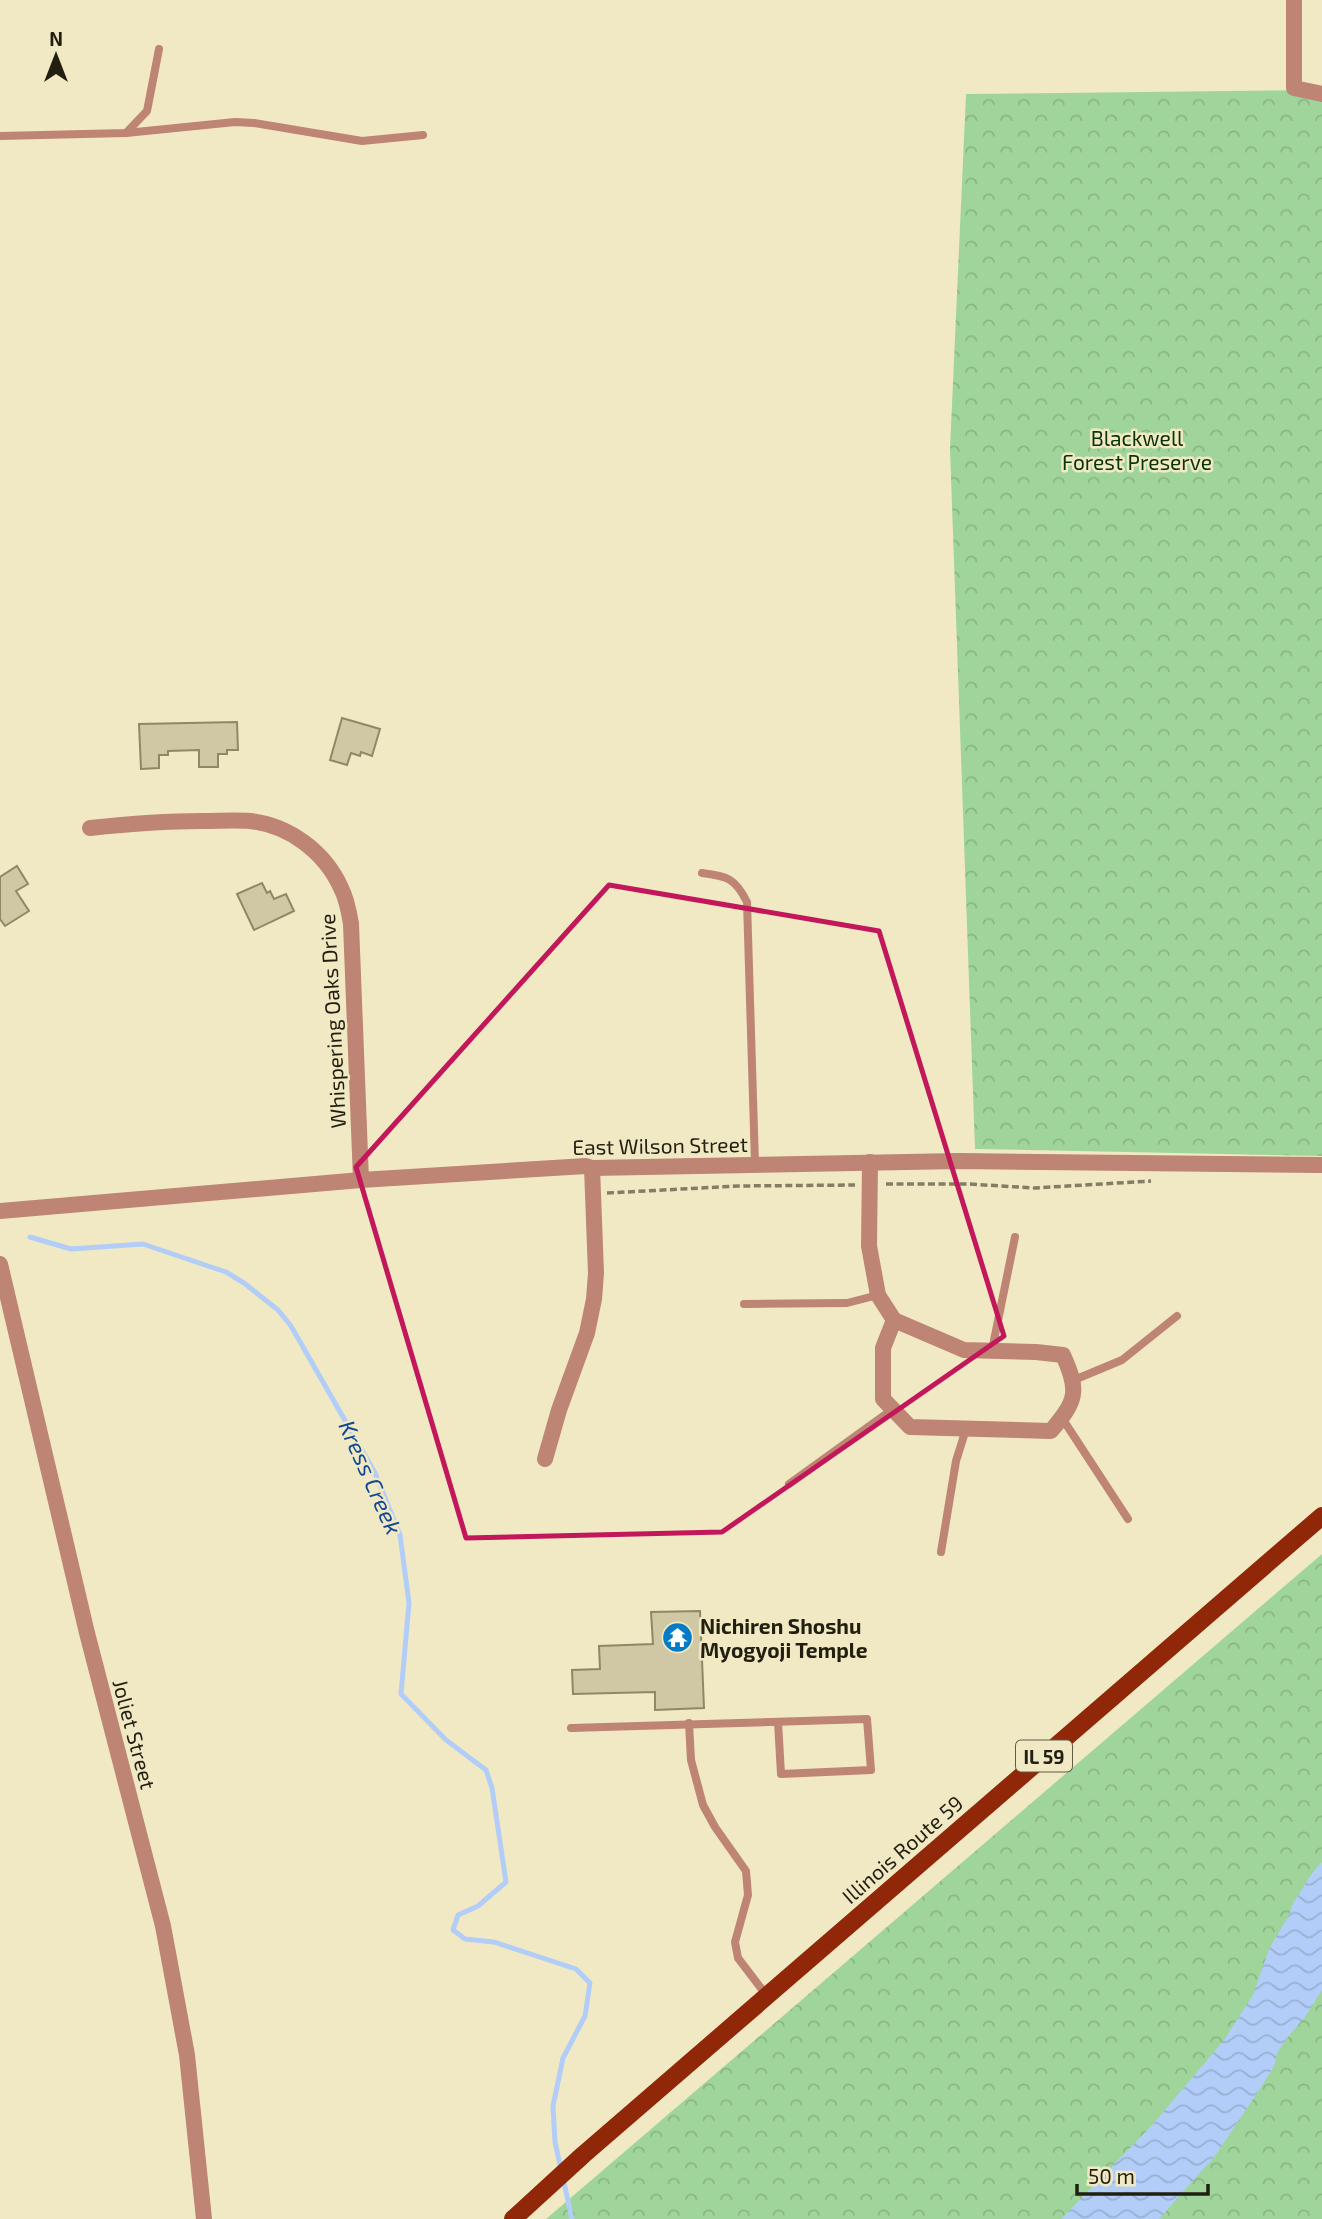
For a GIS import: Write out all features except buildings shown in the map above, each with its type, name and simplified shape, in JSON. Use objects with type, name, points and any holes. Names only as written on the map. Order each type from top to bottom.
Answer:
[{"type":"main road","name":"Illinois Route 59","points":[[513,2219],[583,2155],[1322,1516]]},
{"type":"street","points":[[1294,0],[1294,88],[1322,94]]},
{"type":"street","name":"Whispering Oaks Drive","points":[[90,828],[154,821],[249,821],[268,824],[294,835],[325,862],[342,889],[351,924],[361,1180]]},
{"type":"street","points":[[870,1162],[869,1246],[878,1295],[894,1320],[964,1350],[1063,1356],[1074,1380],[1071,1407],[1051,1431],[910,1427],[883,1399],[883,1348],[894,1320]]},
{"type":"street","name":"East Wilson Street","points":[[0,1211],[361,1180],[586,1166],[870,1162],[1322,1165]]},
{"type":"street","points":[[545,1459],[592,1313],[596,1273],[592,1168]]},
{"type":"street","name":"Joliet Street","points":[[0,1264],[87,1633],[163,1926],[187,2055],[204,2219]]},
{"type":"lane","points":[[125,133],[147,111],[159,49]]},
{"type":"lane","points":[[0,136],[125,133],[235,122],[362,141],[423,135]]},
{"type":"lane","points":[[702,873],[726,876],[740,888],[747,902],[755,1163]]},
{"type":"lane","points":[[992,1350],[1015,1237]]},
{"type":"lane","points":[[744,1304],[847,1303],[878,1295]]},
{"type":"lane","points":[[1074,1380],[1122,1360],[1177,1316]]},
{"type":"lane","points":[[789,1484],[893,1409]]},
{"type":"lane","points":[[1062,1418],[1128,1519]]},
{"type":"lane","points":[[942,1552],[956,1461],[965,1429]]},
{"type":"lane","points":[[571,1728],[867,1719],[871,1770],[780,1774],[778,1722]]},
{"type":"lane","points":[[689,1723],[691,1760],[703,1805],[720,1836],[746,1871],[748,1895],[736,1942],[738,1958],[766,1996]]},
{"type":"path","points":[[880,1185],[968,1184],[1035,1188],[1161,1181]]},
{"type":"path","points":[[605,1193],[738,1186],[856,1185]]},
{"type":"highlighted area","points":[[609,885],[879,931],[1004,1336],[722,1532],[466,1538],[356,1167]]},
{"type":"green space","name":"Blackwell Forest Preserve","points":[[1322,90],[1322,1156],[975,1149],[950,449],[966,94]]},
{"type":"green space","points":[[1322,1554],[1322,2219],[546,2219]]},
{"type":"water","points":[[1322,1862],[1322,1990],[1277,2053],[1275,2064],[1267,2078],[1215,2156],[1159,2219],[1061,2219],[1153,2124],[1224,2040],[1253,1995],[1269,1949],[1293,1903]]},
{"type":"waterway","name":"Kress Creek","points":[[30,1237],[71,1249],[143,1244],[226,1272],[244,1283],[278,1310],[291,1326],[375,1473],[400,1535],[409,1603],[401,1694],[446,1740],[486,1770],[492,1788],[506,1882],[478,1906],[458,1915],[453,1930],[465,1939],[494,1942],[576,1969],[590,1983],[585,2016],[563,2058],[553,2106],[555,2142],[572,2219]]},
{"type":"place","name":"Nichiren Shoshu Myogyoji Temple","points":[[677,1637]]}]
